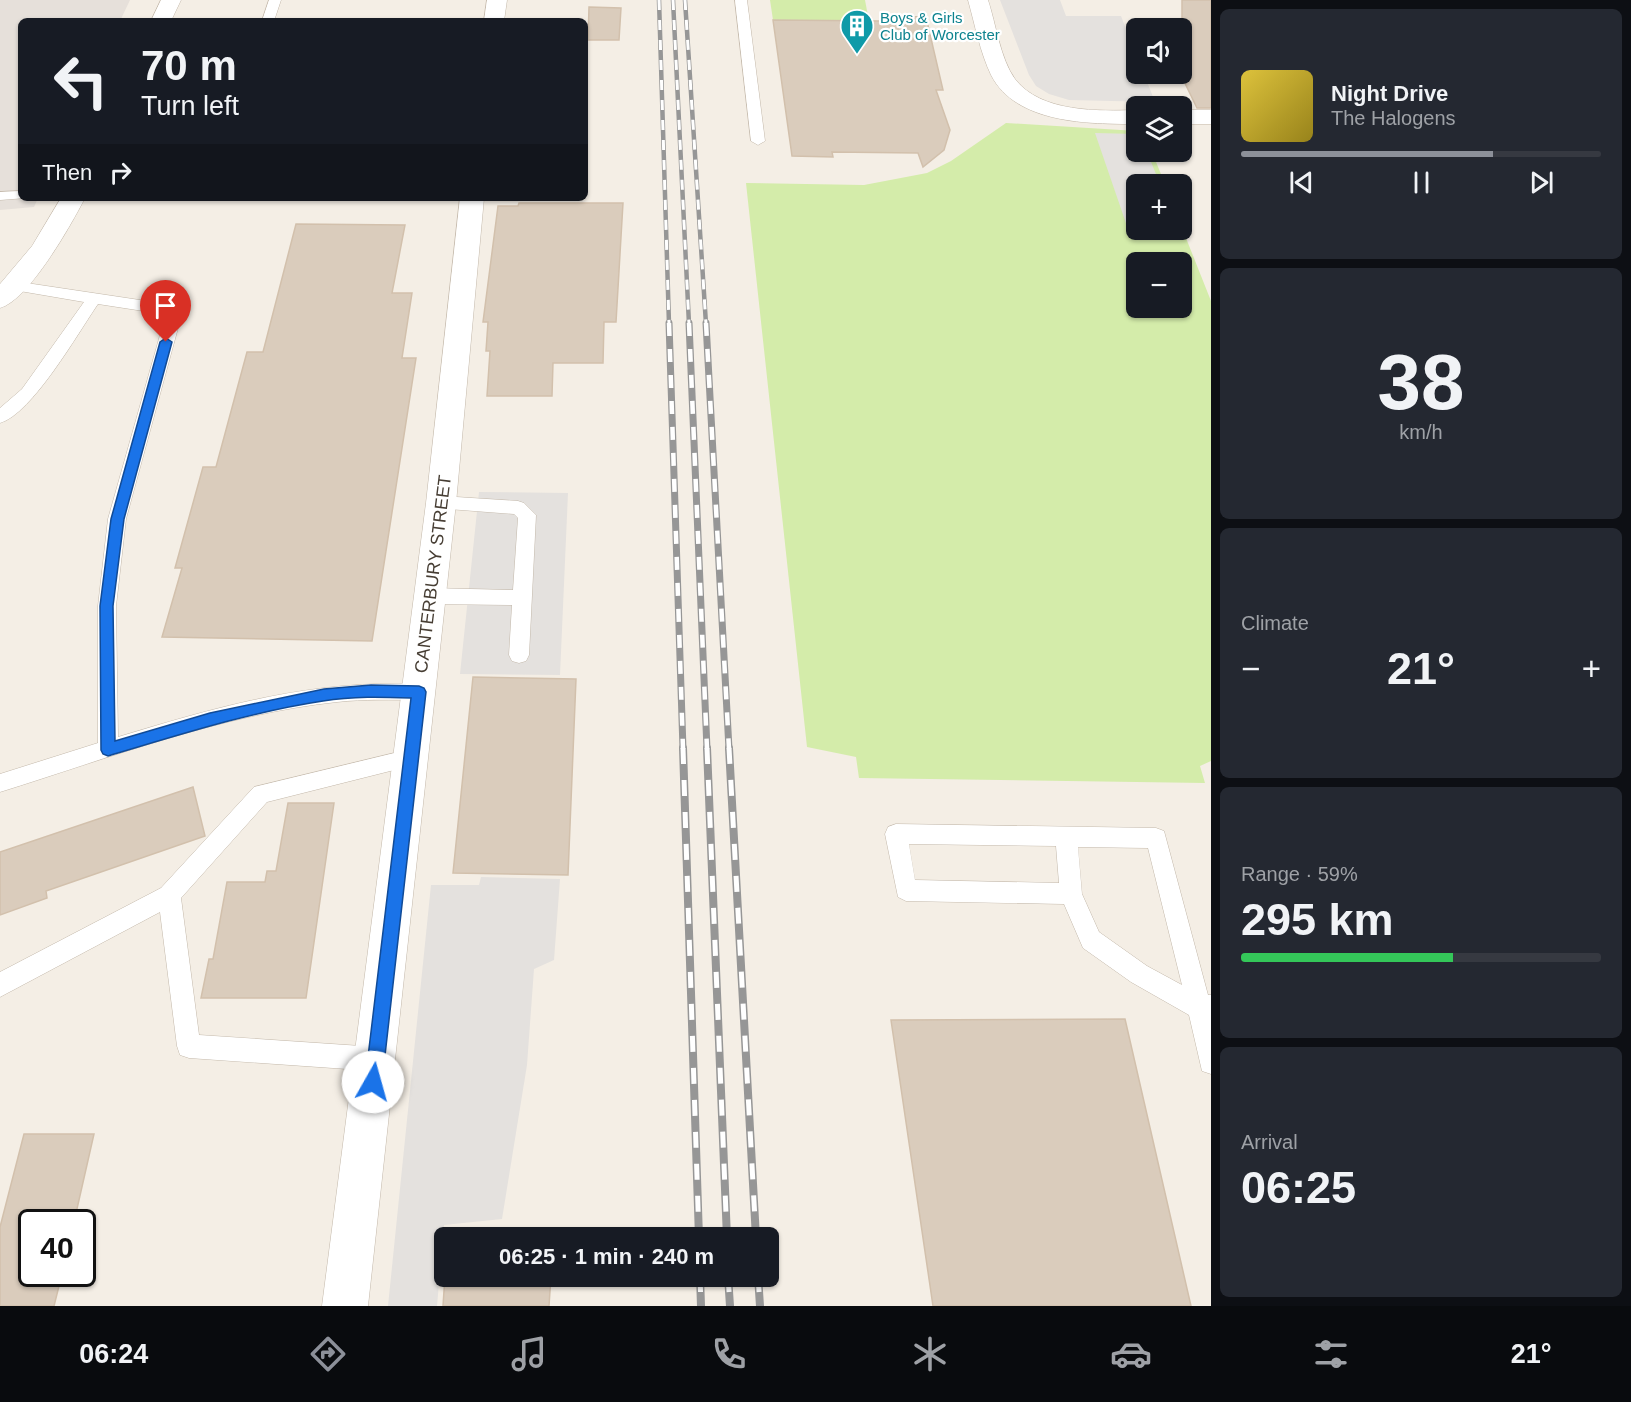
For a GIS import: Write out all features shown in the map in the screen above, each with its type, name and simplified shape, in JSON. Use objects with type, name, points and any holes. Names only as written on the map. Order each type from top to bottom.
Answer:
[{"type":"street","points":[[162,18],[171,0]]},
{"type":"street","points":[[494,18],[496,0]]},
{"type":"street","points":[[978,0],[1007,84],[1022,97],[1071,115],[1126,117]]},
{"type":"street","points":[[1192,117],[1211,117]]},
{"type":"street","points":[[7,292],[46,247],[71,201]]},
{"type":"street","name":"CANTERBURY STREET","points":[[345,1306],[441,503],[472,201]]},
{"type":"lane","points":[[269,18],[275,0]]},
{"type":"lane","points":[[741,0],[758,141]]},
{"type":"lane","points":[[0,196],[18,195]]},
{"type":"lane","points":[[7,292],[94,298],[153,307],[167,313],[170,328],[117,519],[107,606],[108,750]]},
{"type":"lane","points":[[0,417],[28,393],[94,298]]},
{"type":"lane","points":[[441,503],[518,508],[528,515],[519,655]]},
{"type":"lane","points":[[430,596],[522,598]]},
{"type":"lane","points":[[0,783],[210,719],[314,696],[371,691],[419,692]]},
{"type":"lane","points":[[0,985],[169,895],[261,794],[411,758]]},
{"type":"lane","points":[[1071,894],[906,890],[896,834],[1156,837],[1205,1007],[1211,1062]]},
{"type":"lane","points":[[1066,836],[1071,894],[1091,940],[1139,974],[1205,1007]]},
{"type":"lane","points":[[169,895],[189,1046],[376,1059]]},
{"type":"shaded area","points":[[0,0],[130,0],[121,18],[18,18],[18,201],[37,201],[34,207],[0,210]]},
{"type":"shaded area","points":[[1000,0],[1060,0],[1066,16],[1121,16],[1126,29],[1126,84],[1148,84],[1153,96],[1126,96],[1126,101],[1069,100],[1049,94],[1036,86],[1029,75]]},
{"type":"shaded area","points":[[1095,133],[1126,134],[1126,162],[1151,162],[1156,174],[1126,174],[1126,223]]},
{"type":"shaded area","points":[[479,492],[568,493],[560,675],[460,674]]},
{"type":"shaded area","points":[[481,877],[560,879],[554,960],[534,969],[527,1065],[502,1219],[434,1227],[434,1287],[439,1287],[437,1306],[388,1306],[431,885],[479,885]]},
{"type":"green space","points":[[770,0],[865,0],[869,21],[773,20]]},
{"type":"green space","points":[[1006,123],[1126,130],[1126,162],[1156,162],[1161,174],[1126,174],[1126,240],[1187,240],[1192,252],[1126,252],[1126,318],[1192,318],[1192,253],[1211,301],[1211,761],[1200,766],[1205,783],[859,778],[856,757],[807,747],[746,183],[864,185],[927,173],[951,161]]},
{"type":"building","points":[[1182,0],[1211,0],[1211,108],[1197,108],[1185,84],[1192,84],[1192,18],[1182,18]]},
{"type":"building","points":[[589,7],[621,8],[619,40],[588,40]]},
{"type":"building","name":"Boys & Girls Club of Worcester","points":[[882,16],[926,17],[943,90],[936,90],[950,130],[944,150],[923,167],[918,153],[832,152],[833,157],[792,156],[773,20],[882,21]]},
{"type":"building","points":[[519,203],[623,203],[616,322],[604,322],[603,363],[553,363],[552,396],[487,396],[490,351],[486,351],[488,322],[483,322],[498,206],[518,206]]},
{"type":"building","points":[[296,224],[405,225],[392,293],[412,293],[402,358],[416,358],[372,641],[162,637],[182,568],[175,568],[203,467],[216,467],[247,352],[263,352]]},
{"type":"building","points":[[473,677],[576,679],[568,875],[453,873]]},
{"type":"building","points":[[193,787],[205,836],[46,891],[47,898],[0,915],[0,852]]},
{"type":"building","points":[[288,803],[334,803],[306,998],[201,998],[209,959],[213,959],[227,882],[265,882],[267,871],[276,871]]},
{"type":"building","points":[[1125,1019],[1191,1306],[933,1306],[891,1020]]},
{"type":"building","points":[[24,1134],[94,1134],[77,1209],[18,1209],[18,1287],[59,1287],[54,1306],[0,1306],[0,1227]]},
{"type":"building","points":[[444,1287],[550,1287],[549,1306],[443,1306]]},
{"type":"railway","points":[[659,0],[669,324]]},
{"type":"railway","points":[[673,0],[689,324]]},
{"type":"railway","points":[[685,0],[706,324]]},
{"type":"railway","points":[[669,323],[683,749]]},
{"type":"railway","points":[[689,323],[707,749]]},
{"type":"railway","points":[[706,323],[729,749]]},
{"type":"railway","points":[[683,748],[699,1227]]},
{"type":"railway","points":[[707,748],[727,1227]]},
{"type":"railway","points":[[729,748],[755,1227]]},
{"type":"railway","points":[[700,1287],[701,1306]]},
{"type":"railway","points":[[729,1287],[730,1306]]},
{"type":"railway","points":[[759,1287],[760,1306]]},
{"type":"place","name":"Boys & Girls Club of Worcester","points":[[857,55]]},
{"type":"route","points":[[166,342],[117,519],[107,606],[108,750],[210,719],[264,706],[324,695],[371,691],[419,692],[373,1082]]}]
